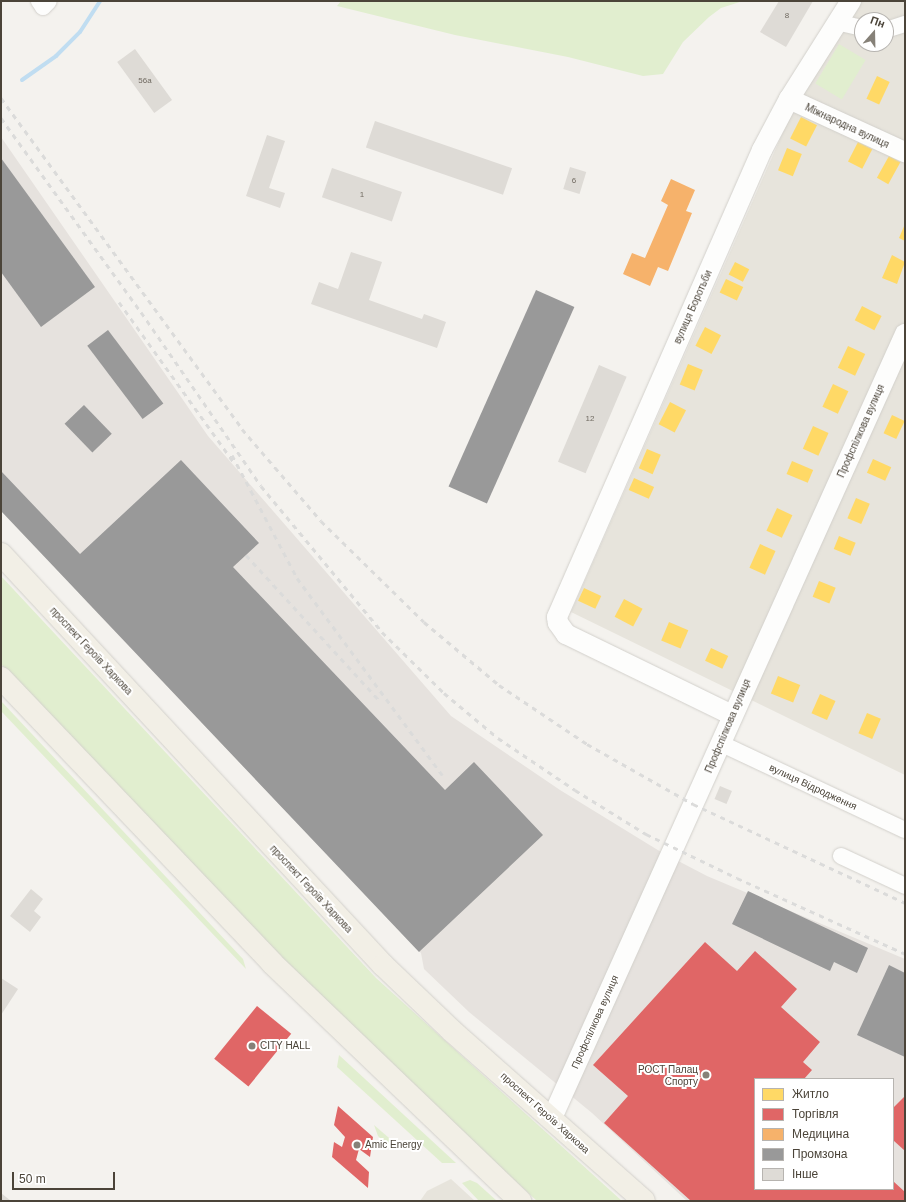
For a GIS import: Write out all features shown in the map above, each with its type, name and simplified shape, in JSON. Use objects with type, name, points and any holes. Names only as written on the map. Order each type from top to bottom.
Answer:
[{"type":"main road","name":"проспект Героїв Харкова","points":[[1,554],[383,965],[644,1201]]},
{"type":"main road","points":[[1,678],[272,963],[520,1201]]},
{"type":"street","name":"вулиця Боротьби","points":[[732,715],[566,634],[558,623],[559,610],[762,150],[789,99],[836,22],[851,1]]},
{"type":"street","points":[[836,22],[854,26]]},
{"type":"street","points":[[894,27],[905,24]]},
{"type":"street","name":"Міжнародна вулиця","points":[[789,99],[905,152]]},
{"type":"street","name":"Профспілкова вулиця","points":[[552,1118],[659,876],[722,744],[732,715],[905,334]]},
{"type":"street","name":"вулиця Відродження","points":[[722,744],[902,825]]},
{"type":"street","points":[[840,856],[905,886]]},
{"type":"shaded area","points":[[860,1],[905,1],[905,775],[571,612],[792,112]]},
{"type":"shaded area","points":[[1,137],[208,436],[451,716],[560,790],[661,852],[707,876],[905,959],[905,1201],[687,1201],[592,1113],[469,1012],[424,969],[421,953],[86,601],[1,504]]},
{"type":"shaded area","points":[[451,1179],[475,1201],[420,1201],[427,1191]]},
{"type":"green space","points":[[341,1],[743,1],[721,8],[709,17],[683,42],[663,74],[643,76],[568,57],[455,35],[337,6]]},
{"type":"green space","points":[[839,44],[866,60],[842,99],[815,83]]},
{"type":"green space","points":[[1,576],[376,978],[622,1201],[537,1201],[342,1021],[247,925],[1,664]]},
{"type":"green space","points":[[1,701],[243,959],[246,969],[1,711]]},
{"type":"green space","points":[[339,1055],[456,1163],[442,1163],[337,1067]]},
{"type":"green space","points":[[374,1125],[403,1150],[391,1148],[378,1136]]},
{"type":"green space","points":[[470,1180],[477,1183],[497,1201],[479,1201],[462,1183]]},
{"type":"building: Житло","points":[[877,76],[890,82],[879,105],[866,99]]},
{"type":"building: Житло","points":[[801,117],[817,125],[806,147],[790,138]]},
{"type":"building: Житло","points":[[858,142],[872,149],[862,169],[848,162]]},
{"type":"building: Житло","points":[[787,148],[802,154],[793,176],[778,170]]},
{"type":"building: Житло","points":[[889,156],[900,162],[888,184],[877,178]]},
{"type":"building: Житло","points":[[905,224],[905,241],[899,238]]},
{"type":"building: Житло","points":[[892,255],[905,262],[897,284],[882,278]]},
{"type":"building: Житло","points":[[735,262],[749,269],[743,282],[729,274]]},
{"type":"building: Житло","points":[[726,279],[743,287],[737,301],[720,293]]},
{"type":"building: Житло","points":[[862,306],[882,316],[874,330],[855,320]]},
{"type":"building: Житло","points":[[705,327],[721,335],[712,354],[695,346]]},
{"type":"building: Житло","points":[[848,346],[865,354],[855,376],[838,368]]},
{"type":"building: Житло","points":[[688,364],[703,370],[695,390],[680,384]]},
{"type":"building: Житло","points":[[833,384],[848,391],[838,414],[822,407]]},
{"type":"building: Житло","points":[[670,402],[686,410],[675,432],[659,424]]},
{"type":"building: Житло","points":[[892,415],[905,421],[896,439],[884,433]]},
{"type":"building: Житло","points":[[813,426],[829,433],[818,456],[803,449]]},
{"type":"building: Житло","points":[[647,449],[661,455],[653,474],[639,468]]},
{"type":"building: Житло","points":[[873,459],[891,467],[885,481],[867,473]]},
{"type":"building: Житло","points":[[792,461],[813,470],[808,483],[787,474]]},
{"type":"building: Житло","points":[[634,478],[654,487],[649,499],[629,490]]},
{"type":"building: Житло","points":[[856,498],[870,504],[861,524],[847,518]]},
{"type":"building: Житло","points":[[777,508],[792,515],[782,538],[766,531]]},
{"type":"building: Житло","points":[[839,536],[856,543],[850,556],[834,549]]},
{"type":"building: Житло","points":[[760,544],[776,551],[765,575],[749,568]]},
{"type":"building: Житло","points":[[819,581],[836,588],[829,604],[813,597]]},
{"type":"building: Житло","points":[[584,588],[601,596],[595,609],[578,601]]},
{"type":"building: Житло","points":[[624,599],[643,609],[633,627],[615,617]]},
{"type":"building: Житло","points":[[669,622],[688,630],[681,649],[661,640]]},
{"type":"building: Житло","points":[[711,648],[728,656],[722,669],[705,661]]},
{"type":"building: Житло","points":[[778,676],[800,685],[793,703],[771,694]]},
{"type":"building: Житло","points":[[820,694],[836,701],[827,720],[811,713]]},
{"type":"building: Житло","points":[[867,713],[881,719],[872,739],[858,733]]},
{"type":"building: Торгівля","name":"РОСТ Палац Спорту","points":[[705,942],[737,971],[755,951],[797,989],[781,1007],[820,1042],[803,1062],[812,1070],[805,1078],[754,1078],[754,1190],[894,1190],[894,1182],[905,1192],[905,1201],[691,1201],[604,1123],[628,1096],[593,1065]]},
{"type":"building: Торгівля","name":"CITY HALL","points":[[257,1006],[291,1034],[248,1087],[214,1059]]},
{"type":"building: Торгівля","points":[[905,1096],[905,1151],[894,1141],[894,1107]]},
{"type":"building: Торгівля","name":"Amic Energy","points":[[338,1106],[373,1137],[370,1157],[359,1149],[356,1160],[369,1172],[368,1188],[332,1157],[334,1142],[342,1147],[345,1137],[334,1125]]},
{"type":"building: Медицина","points":[[671,179],[695,190],[686,211],[692,213],[668,271],[658,267],[650,286],[623,274],[632,253],[645,258],[668,205],[661,201]]},
{"type":"building: Промзона","points":[[1,158],[95,287],[41,327],[1,272]]},
{"type":"building: Промзона","points":[[536,290],[574,307],[487,503],[449,486]]},
{"type":"building: Промзона","points":[[108,330],[163,403],[143,419],[87,346]]},
{"type":"building: Промзона","points":[[84,405],[112,434],[92,453],[65,424]]},
{"type":"building: Промзона","points":[[181,460],[259,543],[233,567],[445,790],[474,762],[543,835],[419,952],[1,511],[1,471],[80,554]]},
{"type":"building: Промзона","points":[[748,891],[868,948],[857,973],[834,962],[830,971],[732,924]]},
{"type":"building: Промзона","points":[[889,965],[905,973],[905,1057],[857,1035]]},
{"type":"building: Інше","points":[[779,1],[813,1],[786,47],[760,32]]},
{"type":"building: Інше","points":[[135,49],[172,100],[154,113],[117,62]]},
{"type":"building: Інше","points":[[375,121],[512,168],[503,195],[366,147]]},
{"type":"building: Інше","points":[[267,135],[285,141],[269,188],[285,193],[280,208],[246,196]]},
{"type":"building: Інше","points":[[570,167],[586,172],[580,194],[563,189]]},
{"type":"building: Інше","points":[[332,168],[402,192],[392,221],[322,197]]},
{"type":"building: Інше","points":[[351,252],[382,262],[369,300],[422,319],[424,314],[446,322],[437,348],[311,304],[319,282],[338,289]]},
{"type":"building: Інше","points":[[599,365],[627,377],[586,473],[558,462]]},
{"type":"building: Інше","points":[[720,786],[732,791],[726,804],[715,799]]},
{"type":"building: Інше","points":[[31,889],[43,899],[34,911],[41,917],[30,932],[10,916]]},
{"type":"building: Інше","points":[[1,978],[18,989],[1,1015]]},
{"type":"building: Інше","points":[[1,1193],[11,1201],[1,1201]]},
{"type":"waterway","points":[[22,80],[56,56],[80,32],[100,1]]},
{"type":"railway","points":[[1,98],[242,429],[321,521],[424,622],[499,685],[587,744],[693,804],[905,903]]},
{"type":"railway","points":[[1,118],[141,312],[261,486],[382,632],[444,693],[498,738],[575,790],[646,834],[737,878],[905,954]]},
{"type":"railway","points":[[119,302],[233,461]]},
{"type":"railway","points":[[232,455],[297,578],[442,775]]},
{"type":"railway","points":[[246,555],[379,700]]},
{"type":"place","name":"CITY HALL","points":[[252,1046]]},
{"type":"place","name":"РОСТ Палац Спорту","points":[[706,1075]]},
{"type":"place","name":"Amic Energy","points":[[357,1145]]}]
